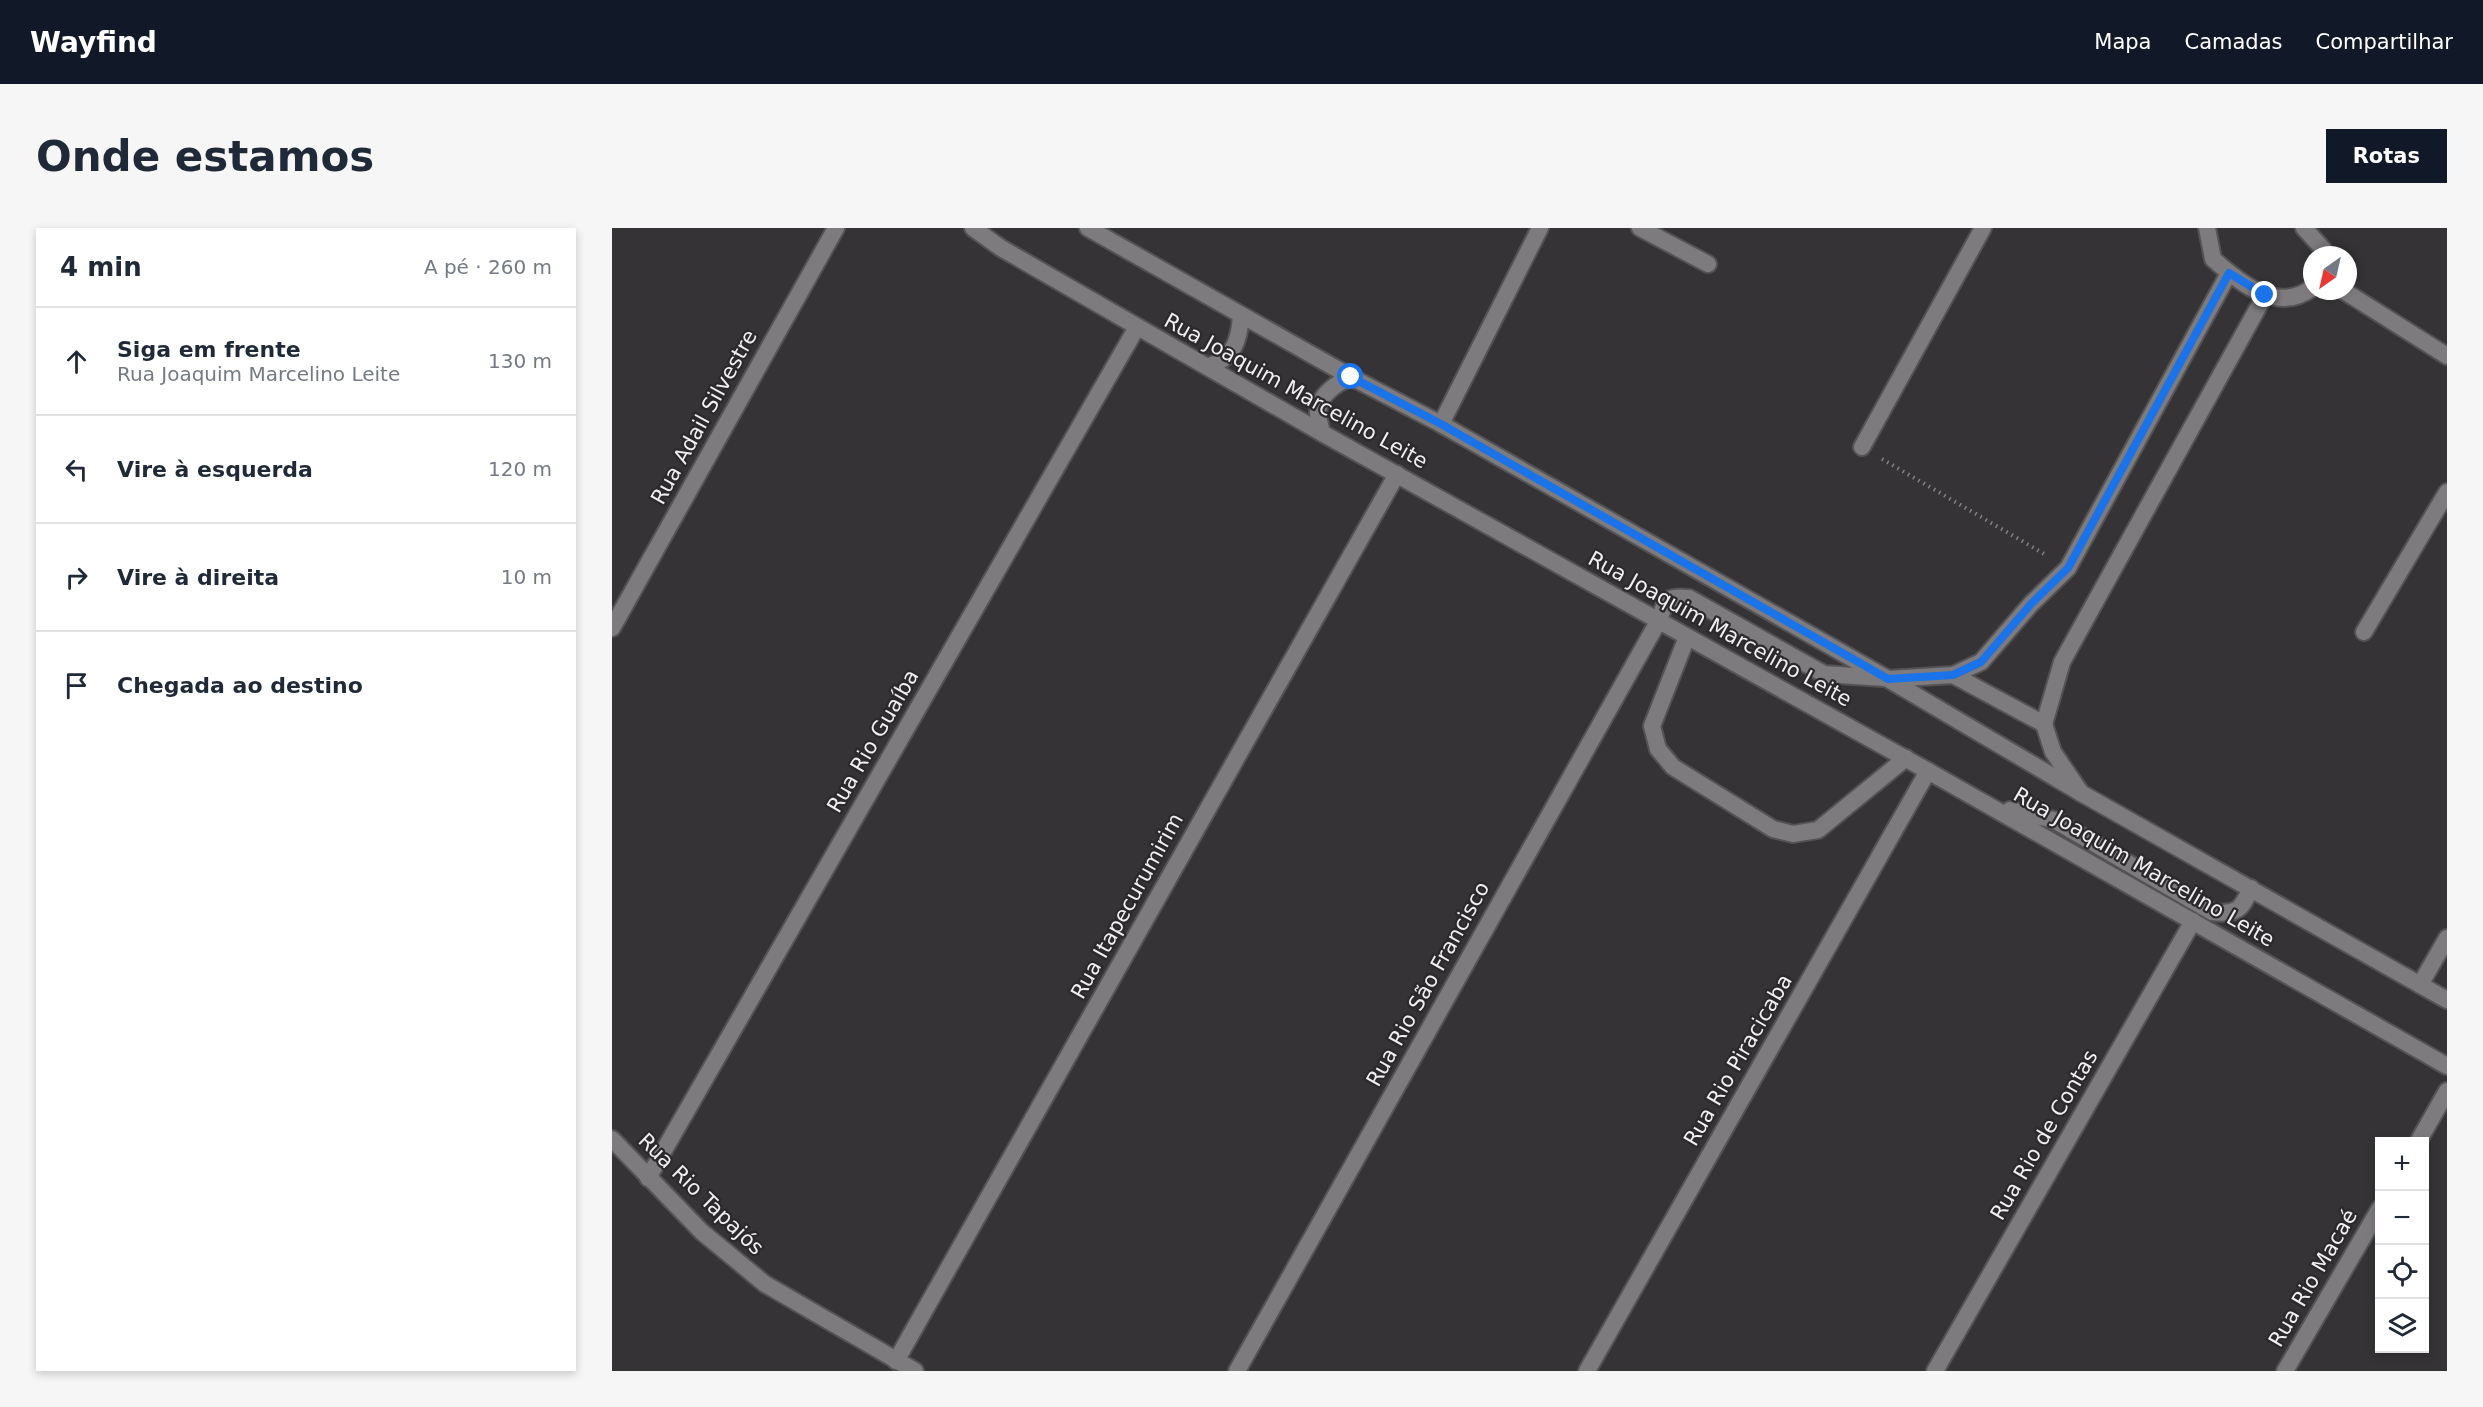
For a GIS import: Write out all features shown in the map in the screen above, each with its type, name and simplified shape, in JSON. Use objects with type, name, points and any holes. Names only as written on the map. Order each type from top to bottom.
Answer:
[{"type":"street","name":"Rua Adail Silvestre","points":[[612,628],[836,228]]},
{"type":"street","name":"Rua Joaquim Marcelino Leite","points":[[973,228],[1001,248],[1322,433],[1986,803],[2447,1066]]},
{"type":"street","name":"Rua Joaquim Marcelino Leite","points":[[1088,228],[1241,316],[1441,424],[1888,679],[2081,793],[2447,1000]]},
{"type":"street","points":[[1441,424],[1540,228]]},
{"type":"street","points":[[1640,228],[1708,264]]},
{"type":"street","points":[[1862,447],[1983,228]]},
{"type":"street","points":[[2207,228],[2213,259],[2229,273],[2275,299],[2303,294]]},
{"type":"street","points":[[2304,228],[2320,246]]},
{"type":"street","points":[[1888,679],[1953,675],[1981,662],[2031,604],[2068,568],[2229,273]]},
{"type":"street","points":[[2081,793],[2054,752],[2044,724],[2062,662],[2265,295]]},
{"type":"street","points":[[2357,299],[2447,356]]},
{"type":"street","points":[[1208,367],[1222,362],[1231,352],[1240,337],[1241,316]]},
{"type":"street","name":"Rua Rio Guaíba","points":[[648,1178],[1137,327]]},
{"type":"street","points":[[1322,433],[1318,411],[1323,399],[1334,385],[1351,377]]},
{"type":"street","name":"Rua Itapecurumirim","points":[[896,1361],[1397,474]]},
{"type":"street","points":[[2364,632],[2447,492]]},
{"type":"street","name":"Rua Rio São Francisco","points":[[1237,1371],[1659,620],[1665,602],[1674,596],[1689,598],[1824,674],[1888,679]]},
{"type":"street","points":[[1687,637],[1653,726],[1658,749],[1673,767],[1773,829],[1793,834],[1818,830],[1906,758]]},
{"type":"street","points":[[1953,675],[2044,724]]},
{"type":"street","name":"Rua Rio Piracicaba","points":[[1587,1371],[1928,771]]},
{"type":"street","points":[[1986,803],[2054,820],[2212,912],[2228,914],[2243,906],[2251,888]]},
{"type":"street","name":"Rua Rio de Contas","points":[[1935,1371],[2193,921]]},
{"type":"street","points":[[2420,985],[2447,938]]},
{"type":"street","points":[[2421,1137],[2447,1091]]},
{"type":"street","name":"Rua Rio Tapajós","points":[[612,1139],[702,1232],[765,1284],[915,1371]]},
{"type":"street","name":"Rua Rio Macaé","points":[[2285,1371],[2375,1215]]},
{"type":"path","points":[[1862,447],[2068,568]]},
{"type":"route","points":[[1351,377],[1441,424],[1888,679],[1953,675],[1981,662],[2031,604],[2068,568],[2229,273],[2265,295]]}]
